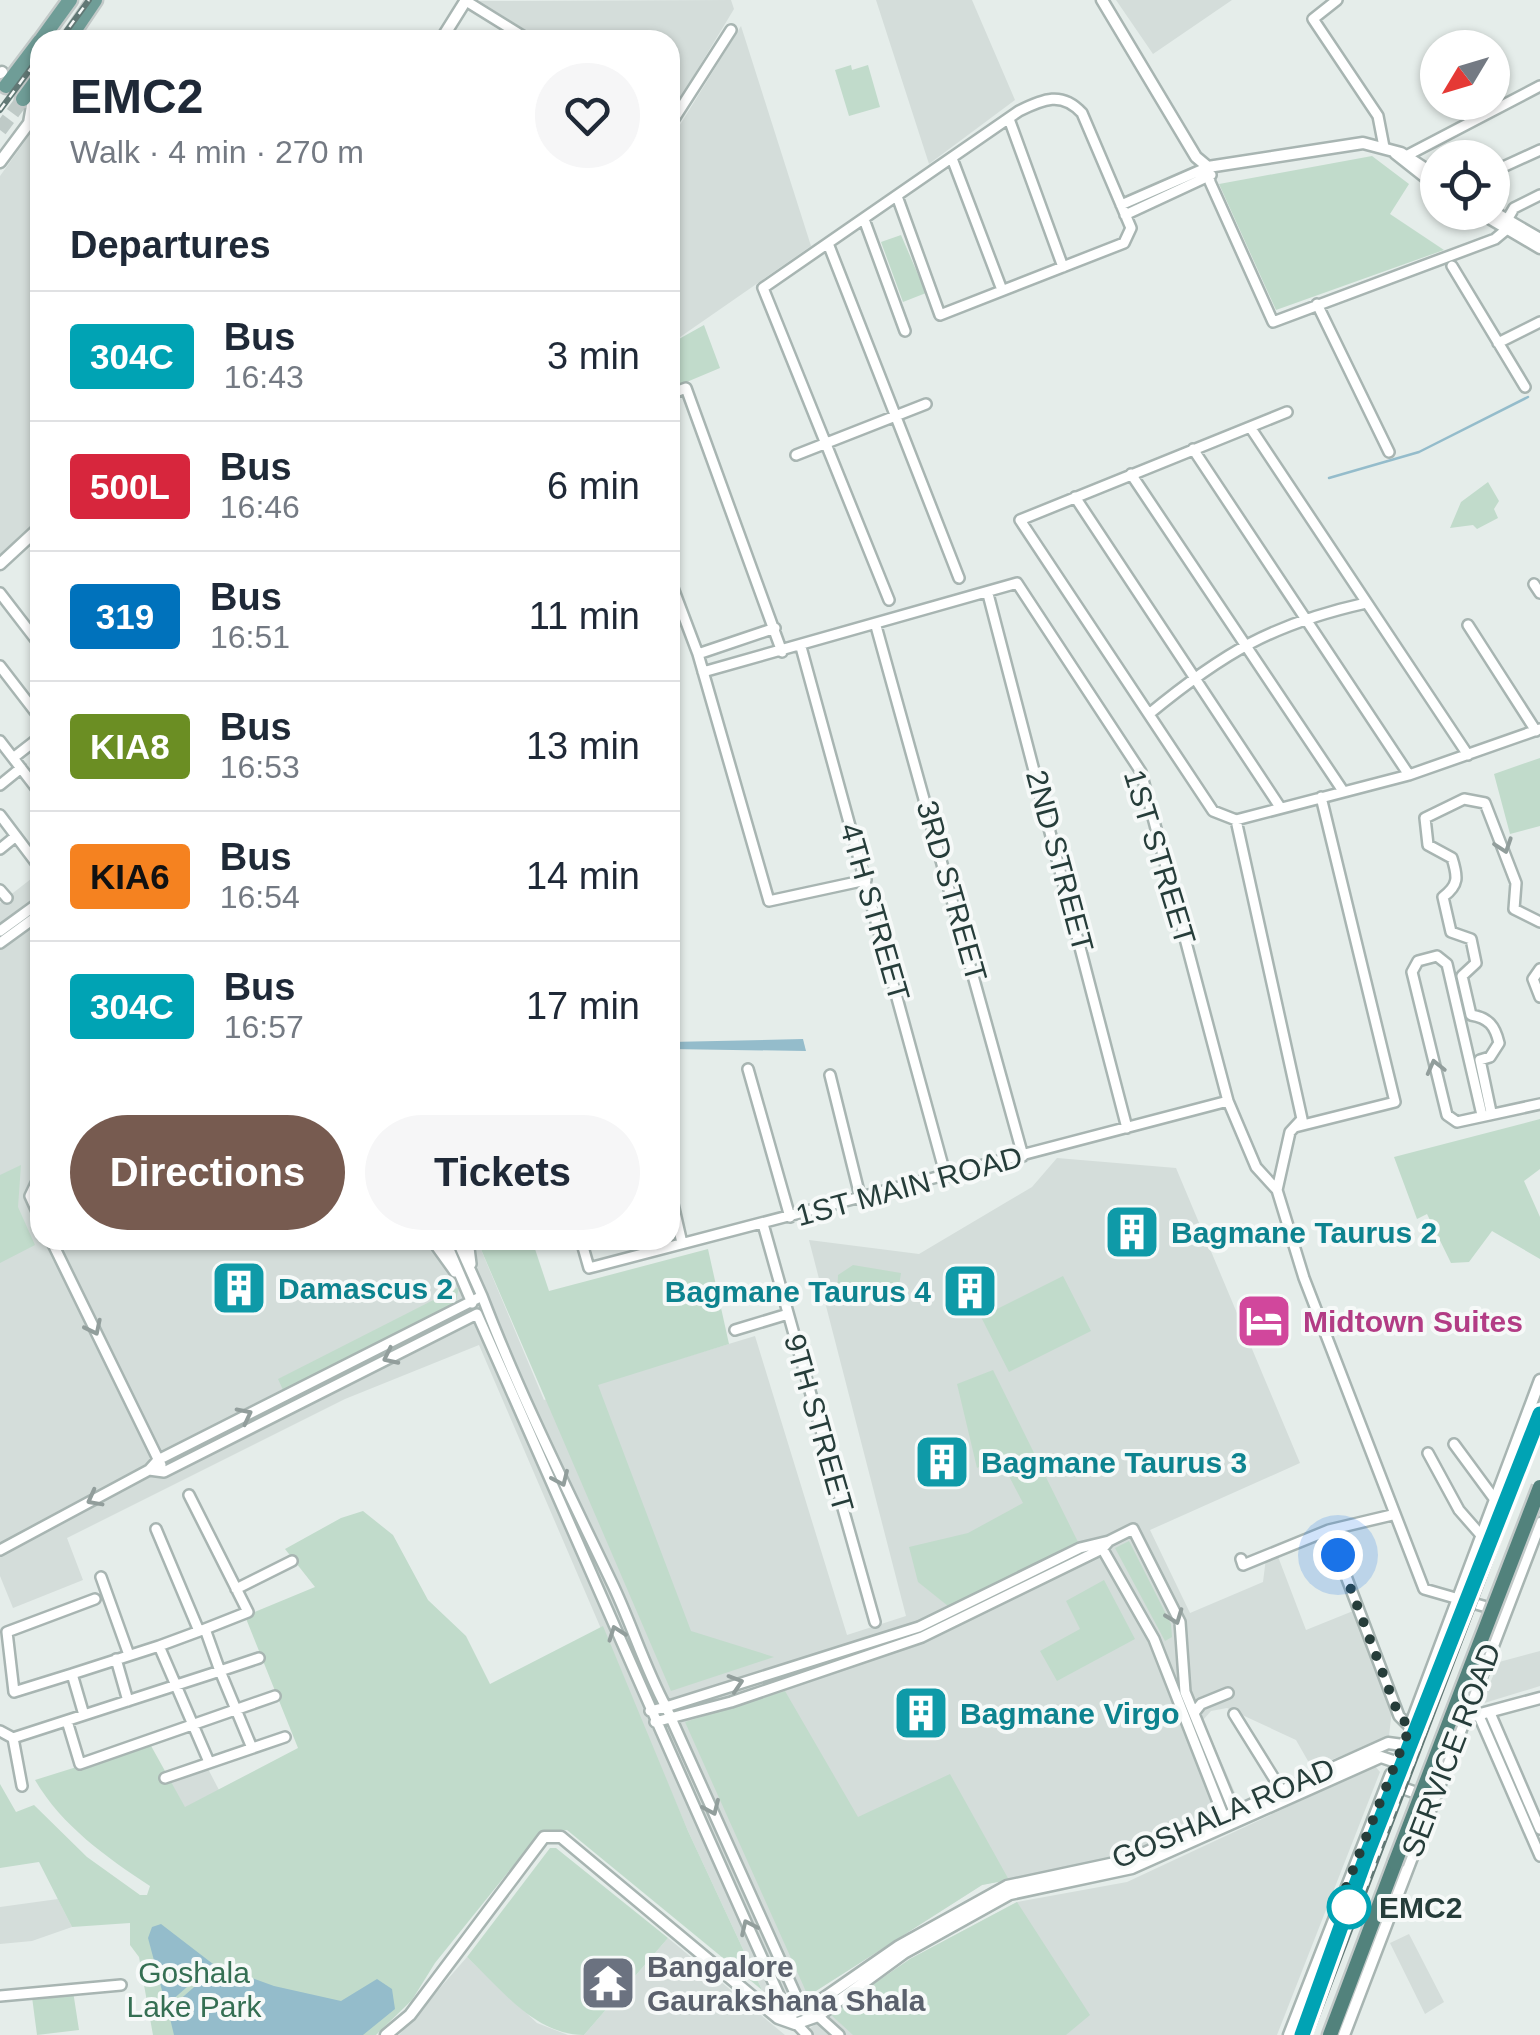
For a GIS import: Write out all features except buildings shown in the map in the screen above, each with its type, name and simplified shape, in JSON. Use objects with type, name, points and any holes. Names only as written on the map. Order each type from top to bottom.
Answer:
[{"type":"highway","points":[[1302,2035],[1367,1854],[1540,1414]]},
{"type":"highway","points":[[1330,2035],[1540,1487]]},
{"type":"main road","points":[[48,30],[70,0]]},
{"type":"main road","points":[[75,30],[95,0]]},
{"type":"main road","points":[[4,75],[30,50]]},
{"type":"street","points":[[447,30],[466,0],[514,30]]},
{"type":"street","points":[[1102,0],[1196,157],[1209,171],[1210,182],[1273,322],[1495,238],[1502,230]]},
{"type":"street","points":[[1336,0],[1313,18],[1378,116],[1398,159],[1420,174]]},
{"type":"street","points":[[680,109],[730,30]]},
{"type":"street","points":[[1395,151],[1540,86]]},
{"type":"street","points":[[889,600],[763,288],[1041,100],[1071,101],[1082,113],[1131,228],[1124,244],[940,315],[898,199]]},
{"type":"street","points":[[0,162],[29,123],[30,114]]},
{"type":"street","points":[[1009,119],[1063,267]]},
{"type":"street","points":[[1123,210],[1209,171],[1363,143],[1395,151],[1420,166]]},
{"type":"street","points":[[1510,164],[1540,150]]},
{"type":"street","points":[[953,160],[1002,290]]},
{"type":"street","points":[[1510,218],[1514,208],[1540,195]]},
{"type":"street","points":[[865,222],[905,331]]},
{"type":"street","points":[[1510,226],[1540,239]]},
{"type":"street","points":[[1510,227],[1540,248]]},
{"type":"street","points":[[829,246],[959,578]]},
{"type":"street","points":[[1452,266],[1525,388]]},
{"type":"street","points":[[1316,304],[1389,452]]},
{"type":"street","points":[[1498,343],[1538,327]]},
{"type":"street","points":[[680,390],[686,388],[782,652]]},
{"type":"street","points":[[796,455],[926,404]]},
{"type":"street","points":[[1287,412],[1020,520],[1212,812],[1236,820],[1408,775],[1538,730],[1468,625]]},
{"type":"street","points":[[1250,427],[1468,755]]},
{"type":"street","points":[[1193,448],[1408,775]]},
{"type":"street","points":[[1130,474],[1343,791]]},
{"type":"street","points":[[1075,497],[1280,807]]},
{"type":"street","points":[[0,564],[30,536]]},
{"type":"street","name":"1ST STREET","points":[[988,594],[1017,583],[1140,772],[1228,1101],[1256,1167],[1277,1190]]},
{"type":"street","points":[[0,593],[30,632]]},
{"type":"street","points":[[703,672],[988,594]]},
{"type":"street","name":"2ND STREET","points":[[988,594],[1127,1128]]},
{"type":"street","points":[[1149,714],[1242,644],[1306,616],[1366,603]]},
{"type":"street","points":[[680,606],[698,654],[769,901],[866,880]]},
{"type":"street","name":"3RD STREET","points":[[876,626],[1023,1156]]},
{"type":"street","points":[[698,654],[774,628]]},
{"type":"street","name":"4TH STREET","points":[[802,647],[946,1177]]},
{"type":"street","points":[[0,666],[30,705]]},
{"type":"street","points":[[0,741],[30,780]]},
{"type":"street","points":[[14,758],[30,745]]},
{"type":"street","points":[[0,786],[21,768]]},
{"type":"street","points":[[1295,1126],[1395,1102],[1321,797]]},
{"type":"street","points":[[1487,1113],[1461,997],[1462,976],[1476,963],[1476,950],[1471,939],[1450,932],[1443,898],[1454,888],[1458,876],[1452,858],[1428,845],[1425,818],[1464,799],[1485,802],[1516,883],[1514,909],[1540,922]]},
{"type":"street","points":[[0,815],[30,855]]},
{"type":"street","points":[[1236,820],[1302,1118],[1279,1166],[1277,1190],[1284,1220],[1392,1515],[1424,1590],[1504,1612]]},
{"type":"street","points":[[0,849],[16,836]]},
{"type":"street","points":[[0,931],[30,909]]},
{"type":"street","points":[[0,944],[30,922]]},
{"type":"street","points":[[1487,1113],[1480,1060],[1490,1056],[1499,1044],[1495,1027],[1484,1017],[1471,1015],[1442,958],[1418,961],[1413,966],[1447,1115],[1457,1122],[1540,1104]]},
{"type":"street","points":[[1540,968],[1534,979],[1540,998]]},
{"type":"street","points":[[748,1069],[790,1217]]},
{"type":"street","points":[[830,1075],[861,1200]]},
{"type":"street","name":"1ST MAIN ROAD","points":[[682,1244],[1228,1101]]},
{"type":"street","name":"9TH STREET","points":[[763,1224],[875,1622]]},
{"type":"street","points":[[680,1235],[682,1244]]},
{"type":"street","points":[[56,1250],[164,1472]]},
{"type":"street","points":[[441,1250],[482,1296],[482,1312],[650,1711],[787,2019]]},
{"type":"street","points":[[450,1250],[468,1279]]},
{"type":"street","points":[[460,1250],[471,1300],[482,1312],[613,1584],[640,1659],[672,1719],[804,2011],[818,2016],[839,2035]]},
{"type":"street","points":[[468,1250],[468,1279]]},
{"type":"street","name":"1ST MAIN ROAD","points":[[584,1250],[589,1268],[659,1250]]},
{"type":"street","points":[[0,1550],[149,1470],[158,1460],[482,1296]]},
{"type":"street","points":[[149,1470],[164,1472],[482,1312]]},
{"type":"street","points":[[735,1330],[788,1314]]},
{"type":"street","name":"SERVICE ROAD","points":[[1289,2035],[1540,1380]]},
{"type":"street","points":[[1454,1444],[1493,1497]]},
{"type":"street","points":[[1428,1453],[1459,1510],[1480,1534]]},
{"type":"street","points":[[95,1599],[7,1632],[14,1692],[160,1646],[248,1612],[190,1494]]},
{"type":"street","points":[[1249,1578],[1242,1562],[1329,1530],[1392,1515]]},
{"type":"street","name":"SERVICE ROAD","points":[[1344,2035],[1540,1523]]},
{"type":"street","points":[[156,1529],[252,1748]]},
{"type":"street","points":[[655,1722],[922,1636],[1133,1529],[1180,1622],[1182,1677],[1230,1818]]},
{"type":"street","points":[[650,1711],[919,1627],[1103,1544]]},
{"type":"street","points":[[1103,1544],[1154,1639],[1230,1818]]},
{"type":"street","points":[[1338,1555],[1399,1716],[1410,1727]]},
{"type":"street","points":[[236,1589],[292,1561]]},
{"type":"street","points":[[101,1577],[129,1655]]},
{"type":"street","points":[[160,1646],[208,1762]]},
{"type":"street","points":[[0,1731],[12,1738],[259,1658]]},
{"type":"street","points":[[116,1659],[128,1701]]},
{"type":"street","points":[[72,1674],[84,1715]]},
{"type":"street","points":[[1194,1714],[1201,1704],[1228,1692]]},
{"type":"street","points":[[67,1721],[80,1764],[275,1696]]},
{"type":"street","points":[[1462,1719],[1540,1698]]},
{"type":"street","points":[[1234,1714],[1283,1793]]},
{"type":"street","points":[[1484,1714],[1540,1829]]},
{"type":"street","points":[[1484,1714],[1540,1856]]},
{"type":"street","points":[[165,1778],[285,1737]]},
{"type":"street","points":[[12,1738],[22,1786]]},
{"type":"street","name":"GOSHALA ROAD","points":[[787,2019],[899,1946],[1009,1890],[1132,1868],[1388,1743],[1403,1745]]},
{"type":"street","name":"GOSHALA ROAD","points":[[1283,1793],[1380,1756],[1396,1762]]},
{"type":"street","points":[[1388,1782],[1434,1799]]},
{"type":"street","points":[[386,2035],[410,2014],[544,1838],[553,1837],[561,1837],[807,2035]]},
{"type":"street","name":"GOSHALA ROAD","points":[[787,2019],[818,2016],[904,1953],[1009,1890]]},
{"type":"street","points":[[0,1996],[120,1985]]},
{"type":"shaded area","points":[[731,0],[734,9],[680,98],[680,30],[526,30],[479,1]]},
{"type":"shaded area","points":[[876,0],[972,0],[1015,100],[929,164]]},
{"type":"shaded area","points":[[1116,0],[1232,0],[1153,54]]},
{"type":"shaded area","points":[[741,26],[811,246],[680,337],[680,125]]},
{"type":"shaded area","points":[[30,134],[30,527],[0,554],[0,176]]},
{"type":"shaded area","points":[[30,880],[30,1250],[481,1250],[544,1400],[755,1336],[847,1635],[906,1616],[809,1240],[919,1254],[1032,1187],[1057,1158],[1176,1168],[1300,1463],[1150,1530],[1190,1613],[1263,1582],[1266,1558],[1277,1554],[1306,1630],[1358,1609],[1393,1701],[1389,1736],[1312,1768],[1296,1740],[1227,1708],[1211,1711],[1203,1720],[1239,1802],[1128,1854],[982,1885],[808,1996],[773,2000],[762,1990],[688,1831],[479,1345],[345,1399],[67,1538],[83,1580],[13,1608],[0,1576],[0,903]]},
{"type":"shaded area","points":[[1540,1651],[1540,1686],[1481,1704],[1499,1662]]},
{"type":"shaded area","points":[[1375,1766],[1380,1772],[1277,2035],[800,2035],[910,1959],[1017,1902],[1127,1882]]},
{"type":"shaded area","points":[[207,1767],[219,1790],[185,1808],[170,1781]]},
{"type":"shaded area","points":[[58,1899],[72,1927],[32,1941],[0,1944],[0,1907]]},
{"type":"shaded area","points":[[1409,1934],[1444,2002],[1425,2014],[1390,1943]]},
{"type":"shaded area","points":[[668,1938],[785,2035],[584,2035]]},
{"type":"shaded area","points":[[467,1957],[537,2023],[568,2035],[399,2035]]},
{"type":"green space","points":[[851,65],[852,70],[868,65],[880,107],[849,116],[835,70]]},
{"type":"green space","points":[[1372,156],[1409,184],[1390,214],[1444,250],[1276,310],[1219,184]]},
{"type":"green space","points":[[901,235],[926,293],[903,302],[881,242]]},
{"type":"green space","points":[[704,325],[720,368],[680,385],[680,338]]},
{"type":"green space","points":[[1488,482],[1499,501],[1494,509],[1498,518],[1477,529],[1473,525],[1450,528],[1461,502]]},
{"type":"green space","points":[[1540,758],[1540,826],[1510,834],[1494,774]]},
{"type":"green space","points":[[1540,1119],[1540,1169],[1524,1181],[1540,1217],[1540,1259],[1492,1231],[1469,1262],[1451,1263],[1427,1214],[1417,1219],[1394,1157]]},
{"type":"green space","points":[[21,1165],[18,1207],[30,1234],[30,1248],[0,1263],[0,1175]]},
{"type":"green space","points":[[708,1249],[729,1344],[598,1385],[691,1631],[774,1657],[671,1691],[481,1250],[535,1250],[549,1291]]},
{"type":"green space","points":[[853,1265],[901,1273],[899,1286],[837,1299],[838,1275]]},
{"type":"green space","points":[[1063,1276],[1091,1331],[1009,1372],[981,1317]]},
{"type":"green space","points":[[459,1287],[455,1305],[283,1390],[278,1379]]},
{"type":"green space","points":[[993,1370],[1079,1544],[948,1606],[918,1582],[909,1547],[968,1533],[1023,1503],[999,1457],[977,1468],[957,1384]]},
{"type":"green space","name":"Goshala Lake Park","points":[[363,1511],[393,1535],[428,1600],[466,1636],[490,1684],[603,1626],[688,1831],[762,1990],[567,1830],[538,1835],[435,1963],[412,2000],[376,2035],[153,2035],[139,1957],[130,1945],[130,1923],[72,1927],[39,1862],[0,1868],[0,1784],[16,1812],[34,1805],[87,1857],[140,1895],[147,1895],[150,1886],[72,1826],[35,1780],[150,1744],[185,1807],[298,1748],[245,1616],[315,1587],[285,1549],[341,1518]]},
{"type":"green space","points":[[1129,1541],[1171,1624],[1172,1637],[1165,1641],[1115,1548]]},
{"type":"green space","points":[[1104,1580],[1135,1639],[1057,1681],[1040,1651],[1080,1629],[1066,1601]]},
{"type":"green space","points":[[785,1691],[858,1817],[950,1774],[1009,1880],[982,1885],[808,1996],[685,1722]]},
{"type":"green space","points":[[550,1848],[556,1848],[668,1938],[584,2035],[566,2033],[534,2019],[467,1957]]},
{"type":"green space","points":[[1017,1902],[1090,2015],[1066,2035],[853,2035],[830,2014],[910,1959]]},
{"type":"green space","points":[[73,1991],[79,2030],[37,2035],[32,1997]]},
{"type":"water","points":[[803,1039],[806,1051],[680,1049],[680,1042]]},
{"type":"water","points":[[161,1924],[213,1964],[170,2002],[164,1998],[148,1938],[152,1927]]},
{"type":"water","points":[[218,1966],[274,1986],[341,2001],[377,1979],[392,1989],[395,2009],[363,2035],[174,2035],[168,2010]]},
{"type":"waterway","points":[[1329,478],[1419,452],[1528,397]]},
{"type":"tunnel","points":[[0,130],[23,99]]},
{"type":"railway","points":[[67,30],[89,0]]},
{"type":"railway","points":[[0,110],[30,70]]},
{"type":"railway","points":[[1310,2035],[1540,1431]]},
{"type":"bus line","name":"304C","points":[[1302,2035],[1367,1854],[1540,1414]]},
{"type":"place","name":"Bagmane Taurus 2","points":[[1132,1232]]},
{"type":"place","name":"Damascus 2","points":[[239,1288]]},
{"type":"place","name":"Bagmane Taurus 4","points":[[970,1291]]},
{"type":"place","name":"Midtown Suites","points":[[1264,1321]]},
{"type":"place","name":"Bagmane Taurus 3","points":[[942,1462]]},
{"type":"place","name":"Bagmane Virgo","points":[[921,1713]]},
{"type":"place","name":"EMC2","points":[[1349,1907]]},
{"type":"place","name":"Bangalore Gaurakshana Shala","points":[[608,1983]]},
{"type":"route","points":[[1338,1555],[1399,1716],[1410,1727],[1343,1895],[1349,1907]]}]
